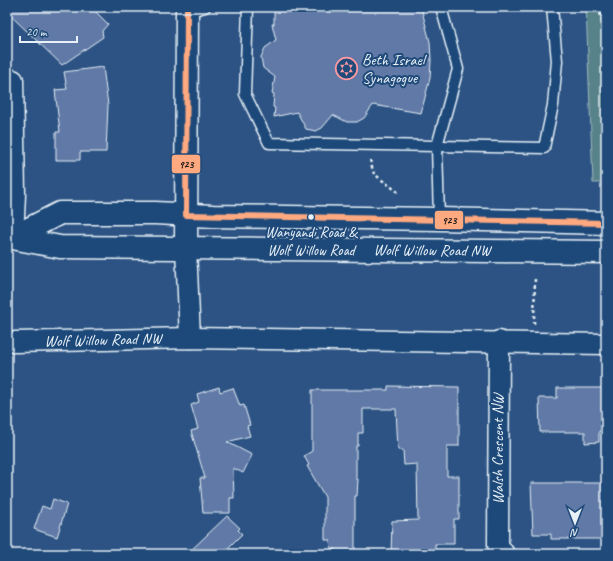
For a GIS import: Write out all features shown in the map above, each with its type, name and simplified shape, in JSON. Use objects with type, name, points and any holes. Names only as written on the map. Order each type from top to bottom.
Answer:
[{"type":"street","points":[[190,338],[186,215],[193,9]]},
{"type":"street","points":[[7,79],[13,80],[16,194],[10,237]]},
{"type":"street","name":"Wolf Willow Road NW","points":[[10,237],[60,213],[155,213],[186,215],[606,223]]},
{"type":"street","name":"Wolf Willow Road NW","points":[[10,237],[60,248],[606,252]]},
{"type":"street","name":"Wolf Willow Road NW","points":[[15,342],[190,338],[499,341],[606,344]]},
{"type":"street","name":"Walsh Crescent NW","points":[[499,341],[498,545],[504,554]]},
{"type":"lane","points":[[248,7],[245,94],[269,143],[544,148],[553,105],[557,61],[552,7]]},
{"type":"lane","points":[[438,219],[437,146],[458,69],[441,7]]},
{"type":"path","points":[[600,7],[606,40]]},
{"type":"path","points":[[605,194],[606,102]]},
{"type":"path","points":[[365,145],[374,174],[398,192]]},
{"type":"path","points":[[534,342],[535,276]]},
{"type":"green space","points":[[586,7],[606,7],[606,183],[593,183]]},
{"type":"building","points":[[7,7],[91,7],[108,24],[102,31],[103,37],[62,65],[7,12]]},
{"type":"building","name":"Beth Israel Synagogue","points":[[275,7],[421,7],[430,42],[431,60],[430,78],[421,113],[373,105],[364,118],[357,122],[347,122],[333,115],[322,128],[316,131],[306,129],[297,112],[274,117],[274,94],[272,93],[275,77],[263,68],[261,57],[265,48],[276,40],[272,24],[274,24]]},
{"type":"building","points":[[103,67],[108,105],[106,152],[80,152],[80,160],[56,160],[56,132],[60,132],[55,90],[67,89],[64,72]]},
{"type":"building","points":[[388,386],[459,387],[459,446],[447,446],[447,476],[459,476],[459,519],[454,519],[454,544],[435,544],[435,554],[391,554],[392,521],[418,520],[417,464],[404,465],[403,450],[398,450],[396,409],[363,409],[363,433],[358,433],[358,446],[356,446],[356,479],[358,479],[357,496],[355,496],[355,554],[335,554],[335,549],[331,550],[330,540],[325,540],[325,497],[307,466],[309,465],[304,456],[312,451],[312,390],[388,390]]},
{"type":"building","points":[[219,387],[220,392],[233,388],[240,406],[244,405],[250,425],[247,426],[250,436],[227,442],[252,455],[243,473],[233,468],[234,498],[230,498],[230,513],[203,513],[200,478],[205,478],[191,431],[198,429],[191,405],[199,402],[197,394]]},
{"type":"building","points":[[557,388],[606,388],[606,431],[599,431],[599,442],[585,443],[585,432],[540,432],[539,398],[557,398]]},
{"type":"building","points":[[531,483],[606,483],[606,539],[551,539],[551,534],[533,534]]},
{"type":"building","points":[[53,499],[67,504],[57,537],[34,529],[42,506],[50,509]]},
{"type":"building","points":[[227,516],[240,528],[238,530],[242,534],[222,554],[187,554]]},
{"type":"transit line","name":"923","points":[[187,7],[186,215],[606,223]]},
{"type":"place","name":"Beth Israel Synagogue","points":[[347,69]]},
{"type":"place","name":"Wanyandi Road & Wolf Willow Road","points":[[311,217]]}]
